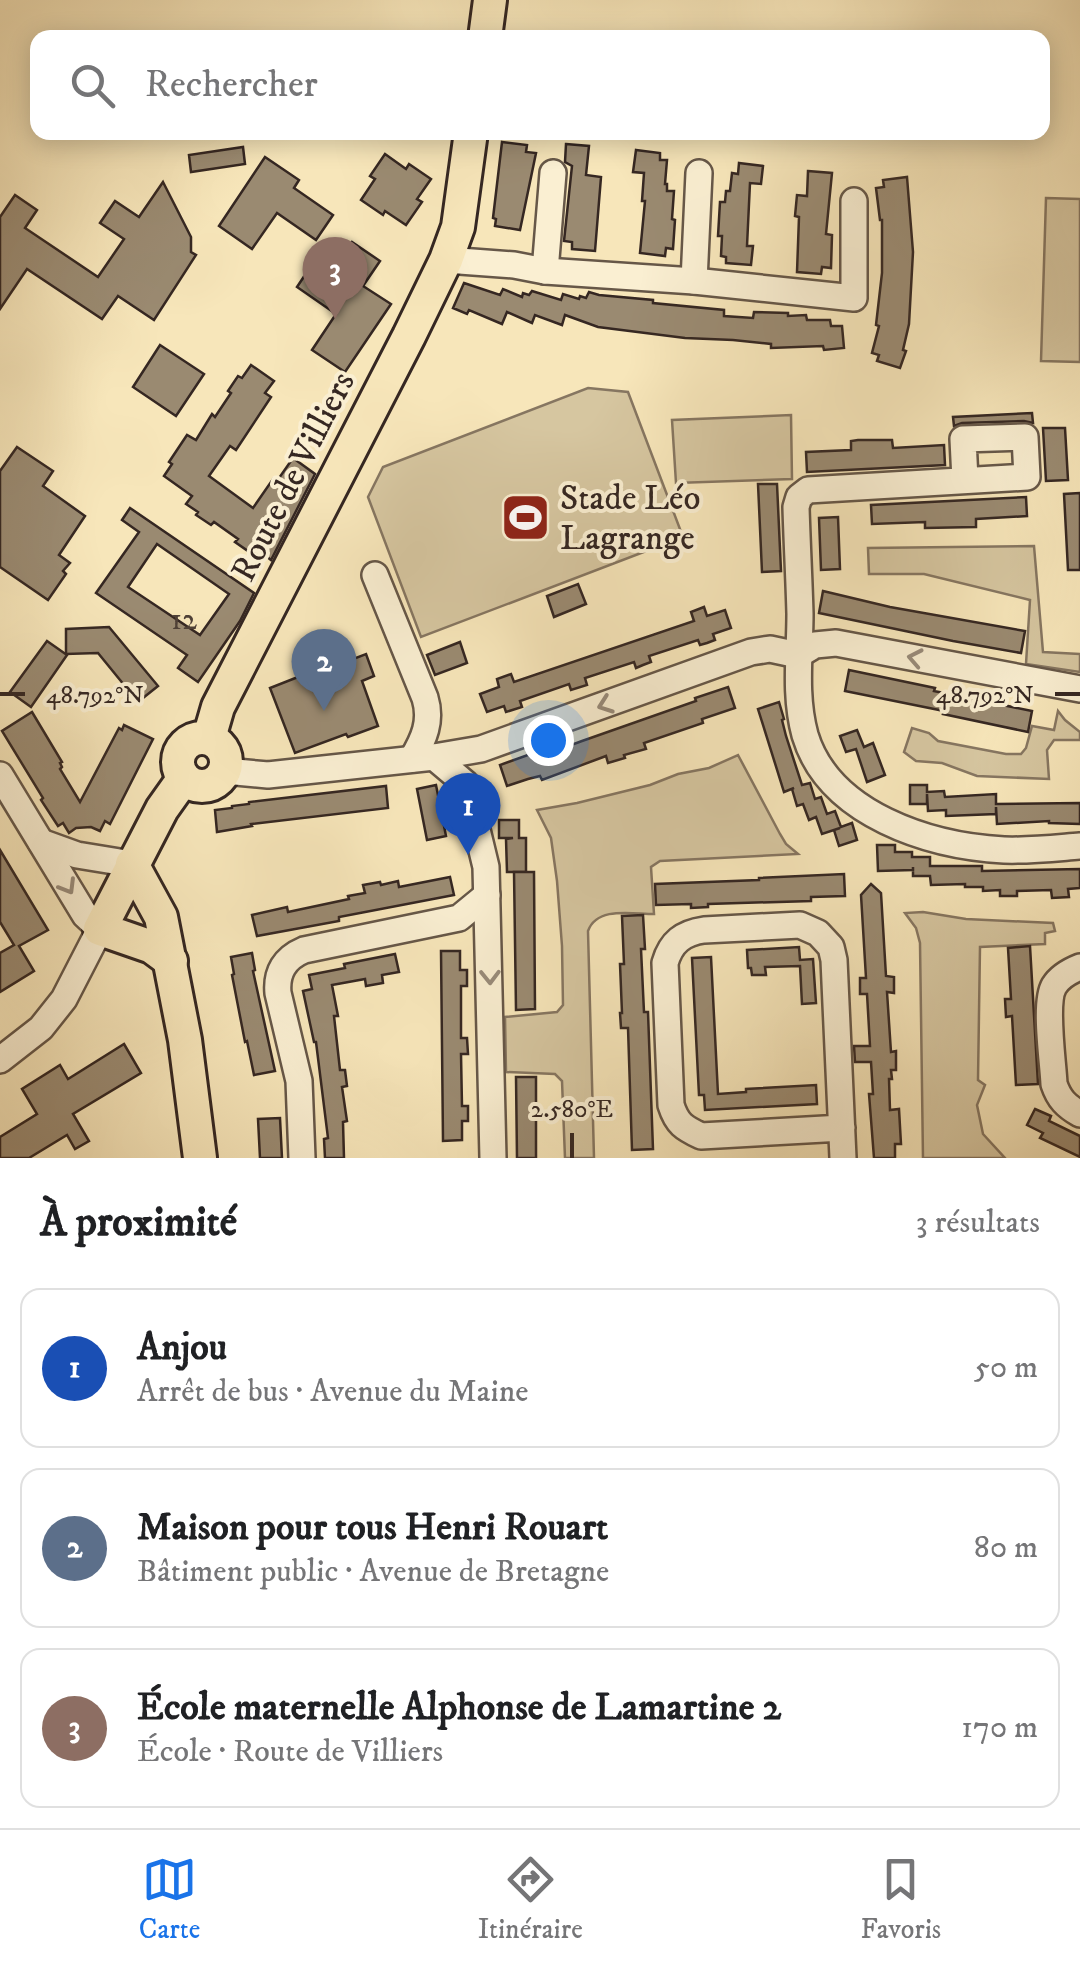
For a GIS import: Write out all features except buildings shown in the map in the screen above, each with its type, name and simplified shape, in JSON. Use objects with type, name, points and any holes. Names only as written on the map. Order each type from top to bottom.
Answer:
[{"type":"main road","points":[[486,30],[490,0]]},
{"type":"main road","name":"Route de Villiers","points":[[100,928],[162,809],[184,778],[178,764],[182,749],[194,739],[209,738],[218,707],[446,260],[458,228],[471,140]]},
{"type":"main road","points":[[184,778],[205,786],[217,781],[225,771],[222,747],[209,738]]},
{"type":"main road","points":[[132,864],[161,917],[185,1040],[200,1158]]},
{"type":"main road","points":[[100,928],[152,947],[171,961]]},
{"type":"street","points":[[545,271],[553,173]]},
{"type":"street","points":[[694,281],[699,173]]},
{"type":"street","points":[[446,260],[854,298],[854,201]]},
{"type":"street","points":[[458,228],[468,240],[514,266]]},
{"type":"street","points":[[965,480],[808,490],[799,497],[798,655],[800,706],[806,736],[818,764],[838,788],[858,805],[902,826],[933,838],[1005,850],[1080,846]]},
{"type":"street","points":[[375,575],[425,698],[429,715],[422,742],[423,758]]},
{"type":"street","points":[[225,771],[268,775],[473,751],[751,652],[770,649],[798,655],[815,645],[836,643],[1080,689]]},
{"type":"street","points":[[473,751],[466,784],[484,858],[487,895],[494,1158]]},
{"type":"street","points":[[423,758],[466,784]]},
{"type":"street","points":[[0,775],[85,914],[100,928],[64,998],[42,1028],[0,1060]]},
{"type":"street","points":[[41,842],[77,854],[132,864]]},
{"type":"street","points":[[302,1158],[299,1081],[278,992],[277,979],[283,965],[314,947],[459,918],[487,895]]},
{"type":"street","points":[[459,918],[489,937]]},
{"type":"street","points":[[842,1128],[701,1136],[683,1128],[672,1106],[665,963],[669,949],[678,940],[704,930],[800,926],[818,933],[832,947],[834,960],[842,1128],[843,1158]]},
{"type":"street","points":[[1080,967],[1066,973],[1049,998],[1054,1084],[1066,1106],[1080,1114]]},
{"type":"shaded area","points":[[1046,198],[1080,199],[1080,362],[1041,361]]},
{"type":"shaded area","name":"Stade Léo Lagrange","points":[[588,388],[628,392],[683,537],[421,637],[368,497],[383,467]]},
{"type":"shaded area","points":[[791,415],[792,479],[676,483],[672,420]]},
{"type":"shaded area","points":[[1034,546],[1043,652],[1080,654],[1080,672],[1026,664],[1030,600],[924,574],[869,574],[868,548]]},
{"type":"shaded area","points":[[1058,711],[1080,732],[1080,740],[1054,740],[1047,750],[1049,779],[977,776],[942,763],[916,761],[904,752],[912,728],[929,733],[938,741],[1021,754],[1032,726],[1054,730]]},
{"type":"shaded area","points":[[738,755],[786,844],[798,854],[660,861],[651,867],[654,914],[616,913],[593,923],[588,931],[594,1158],[565,1158],[562,1081],[555,1074],[506,1072],[505,1017],[557,1012],[563,1005],[557,881],[551,838],[537,810],[650,785]]},
{"type":"shaded area","points":[[905,913],[966,919],[1053,923],[1055,931],[1045,933],[1045,944],[980,947],[978,1080],[985,1085],[977,1105],[983,1134],[1005,1158],[923,1158],[920,943],[916,928]]},
{"type":"place","name":"École maternelle Alphonse de Lamartine 2","points":[[335,319]]},
{"type":"place","name":"Stade Léo Lagrange","points":[[525,517]]},
{"type":"place","name":"Maison pour tous Henri Rouart","points":[[324,711]]},
{"type":"place","name":"Anjou","points":[[468,855]]}]
